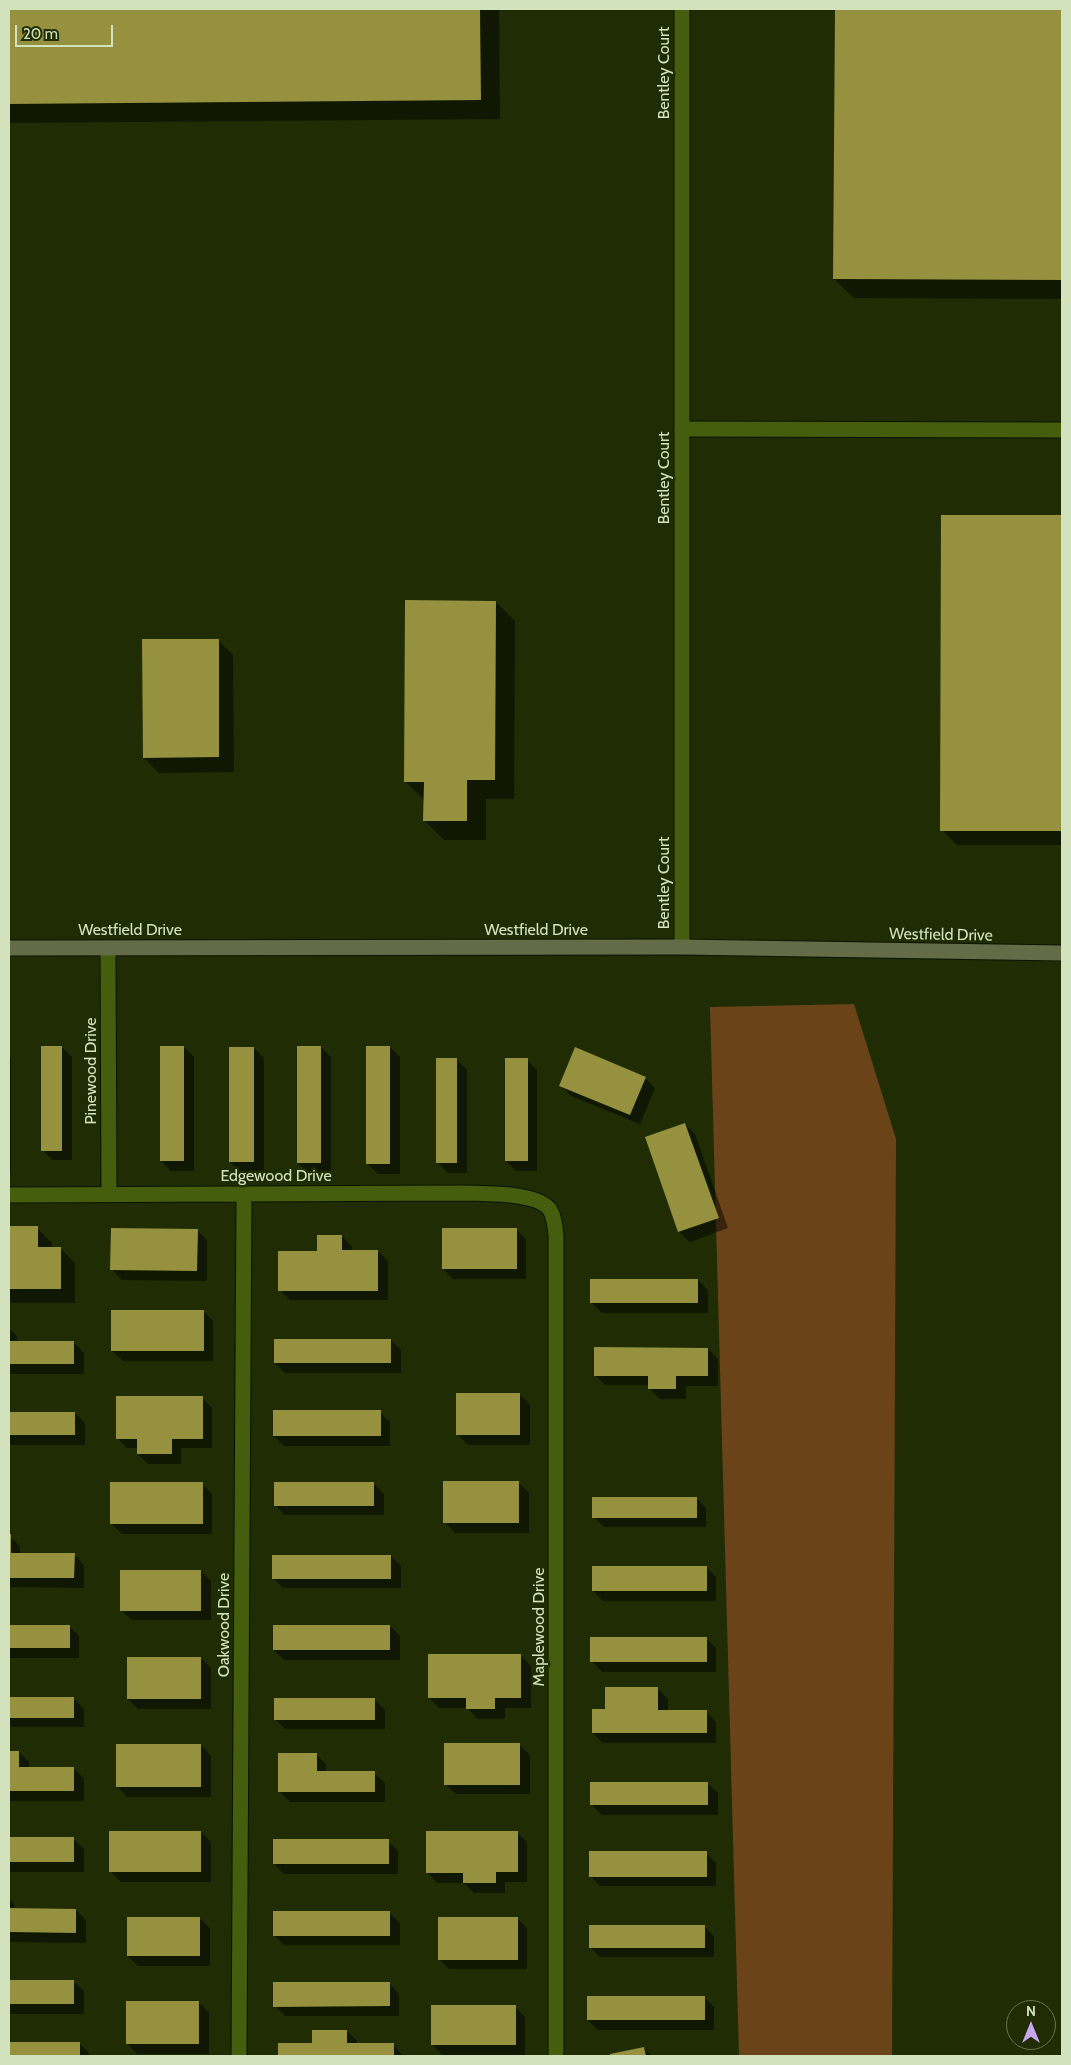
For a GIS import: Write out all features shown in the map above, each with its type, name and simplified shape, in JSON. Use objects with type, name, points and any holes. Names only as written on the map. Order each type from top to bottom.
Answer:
[{"type":"street","name":"Bentley Court","points":[[682,9],[682,947]]},
{"type":"street","points":[[682,429],[1062,430]]},
{"type":"street","name":"Westfield Drive","points":[[9,948],[682,947],[1062,953]]},
{"type":"street","name":"Pinewood Drive","points":[[108,948],[109,1195]]},
{"type":"street","name":"Edgewood Drive","points":[[9,1195],[465,1193],[521,1197],[542,1203]]},
{"type":"street","name":"Oakwood Drive","points":[[239,2056],[244,1194]]},
{"type":"street","name":"Maplewood Drive","points":[[542,1203],[549,1209],[555,1221],[556,1236],[556,2056]]},
{"type":"shaded area","points":[[854,1004],[896,1139],[892,2056],[739,2056],[710,1007]]},
{"type":"building","points":[[9,9],[480,9],[481,100],[9,104]]},
{"type":"building","points":[[835,9],[1062,9],[1062,280],[833,279]]},
{"type":"building","points":[[941,515],[1062,515],[1062,831],[940,831]]},
{"type":"building","points":[[405,600],[496,601],[495,780],[467,780],[467,821],[423,821],[424,782],[404,782]]},
{"type":"building","points":[[142,639],[219,639],[219,757],[143,758]]},
{"type":"building","points":[[41,1046],[62,1046],[62,1151],[41,1151]]},
{"type":"building","points":[[160,1046],[184,1046],[184,1161],[160,1161]]},
{"type":"building","points":[[297,1046],[321,1046],[321,1163],[297,1163]]},
{"type":"building","points":[[366,1046],[390,1046],[390,1164],[366,1164]]},
{"type":"building","points":[[229,1047],[254,1047],[254,1162],[229,1162]]},
{"type":"building","points":[[575,1047],[646,1077],[630,1115],[559,1086]]},
{"type":"building","points":[[436,1058],[457,1058],[457,1163],[436,1163]]},
{"type":"building","points":[[505,1058],[528,1058],[528,1161],[505,1161]]},
{"type":"building","points":[[685,1123],[719,1218],[678,1232],[645,1137]]},
{"type":"building","points":[[9,1226],[38,1226],[38,1247],[61,1247],[61,1289],[9,1289]]},
{"type":"building","points":[[111,1228],[198,1229],[197,1271],[110,1270]]},
{"type":"building","points":[[442,1228],[517,1228],[517,1269],[442,1269]]},
{"type":"building","points":[[317,1235],[342,1235],[342,1250],[378,1250],[378,1291],[278,1291],[278,1251],[317,1251]]},
{"type":"building","points":[[590,1279],[698,1279],[698,1303],[590,1303]]},
{"type":"building","points":[[111,1310],[204,1310],[204,1351],[111,1351]]},
{"type":"building","points":[[274,1339],[391,1339],[391,1363],[274,1363]]},
{"type":"building","points":[[9,1341],[74,1341],[74,1364],[9,1364]]},
{"type":"building","points":[[594,1347],[708,1348],[708,1376],[676,1376],[676,1389],[648,1389],[648,1376],[594,1376]]},
{"type":"building","points":[[456,1393],[520,1393],[520,1435],[456,1435]]},
{"type":"building","points":[[116,1396],[203,1396],[203,1439],[172,1439],[172,1454],[137,1454],[137,1439],[116,1439]]},
{"type":"building","points":[[273,1410],[381,1410],[381,1436],[273,1436]]},
{"type":"building","points":[[9,1412],[75,1412],[75,1435],[9,1435]]},
{"type":"building","points":[[443,1481],[519,1481],[519,1523],[443,1523]]},
{"type":"building","points":[[110,1482],[203,1482],[203,1524],[110,1524]]},
{"type":"building","points":[[274,1482],[374,1482],[374,1506],[274,1506]]},
{"type":"building","points":[[592,1497],[697,1497],[697,1518],[592,1518]]},
{"type":"building","points":[[9,1534],[11,1534],[11,1553],[75,1553],[74,1578],[9,1578]]},
{"type":"building","points":[[272,1555],[391,1555],[391,1579],[272,1579]]},
{"type":"building","points":[[592,1566],[707,1566],[707,1591],[592,1591]]},
{"type":"building","points":[[120,1570],[201,1570],[201,1611],[120,1611]]},
{"type":"building","points":[[9,1625],[70,1625],[70,1648],[9,1648]]},
{"type":"building","points":[[273,1625],[390,1625],[390,1650],[273,1650]]},
{"type":"building","points":[[590,1637],[707,1637],[707,1662],[590,1662]]},
{"type":"building","points":[[428,1654],[521,1654],[521,1698],[495,1698],[495,1709],[466,1709],[466,1698],[428,1698]]},
{"type":"building","points":[[127,1657],[201,1657],[201,1699],[127,1699]]},
{"type":"building","points":[[605,1687],[658,1687],[658,1710],[707,1710],[707,1733],[592,1733],[592,1709],[605,1709]]},
{"type":"building","points":[[9,1697],[74,1697],[74,1718],[9,1718]]},
{"type":"building","points":[[274,1698],[375,1698],[375,1720],[274,1720]]},
{"type":"building","points":[[444,1743],[520,1743],[520,1785],[444,1785]]},
{"type":"building","points":[[116,1744],[201,1744],[201,1787],[116,1787]]},
{"type":"building","points":[[9,1751],[19,1751],[19,1767],[74,1767],[74,1791],[9,1791]]},
{"type":"building","points":[[278,1753],[317,1753],[317,1771],[375,1771],[375,1792],[278,1792]]},
{"type":"building","points":[[590,1782],[708,1782],[708,1805],[590,1805]]},
{"type":"building","points":[[109,1831],[201,1831],[201,1872],[109,1872]]},
{"type":"building","points":[[426,1831],[518,1831],[518,1872],[496,1872],[496,1883],[463,1883],[463,1873],[426,1873]]},
{"type":"building","points":[[9,1837],[74,1837],[74,1862],[9,1862]]},
{"type":"building","points":[[273,1839],[389,1839],[389,1864],[273,1864]]},
{"type":"building","points":[[589,1851],[707,1851],[707,1877],[589,1877]]},
{"type":"building","points":[[9,1908],[76,1909],[76,1933],[9,1932]]},
{"type":"building","points":[[273,1911],[390,1911],[390,1936],[273,1936]]},
{"type":"building","points":[[127,1917],[200,1917],[200,1956],[127,1956]]},
{"type":"building","points":[[438,1917],[518,1917],[518,1960],[438,1960]]},
{"type":"building","points":[[589,1925],[705,1925],[705,1948],[589,1948]]},
{"type":"building","points":[[9,1980],[74,1980],[74,2004],[9,2004]]},
{"type":"building","points":[[273,1982],[390,1982],[390,2006],[273,2007]]},
{"type":"building","points":[[587,1996],[705,1996],[705,2020],[587,2020]]},
{"type":"building","points":[[126,2001],[199,2001],[199,2044],[126,2044]]},
{"type":"building","points":[[431,2005],[516,2005],[516,2045],[431,2045]]},
{"type":"building","points":[[312,2030],[347,2030],[347,2043],[394,2043],[394,2056],[278,2056],[278,2043],[312,2043]]},
{"type":"building","points":[[9,2042],[80,2042],[80,2056],[9,2056]]},
{"type":"building","points":[[644,2047],[646,2056],[610,2056],[610,2054]]}]
